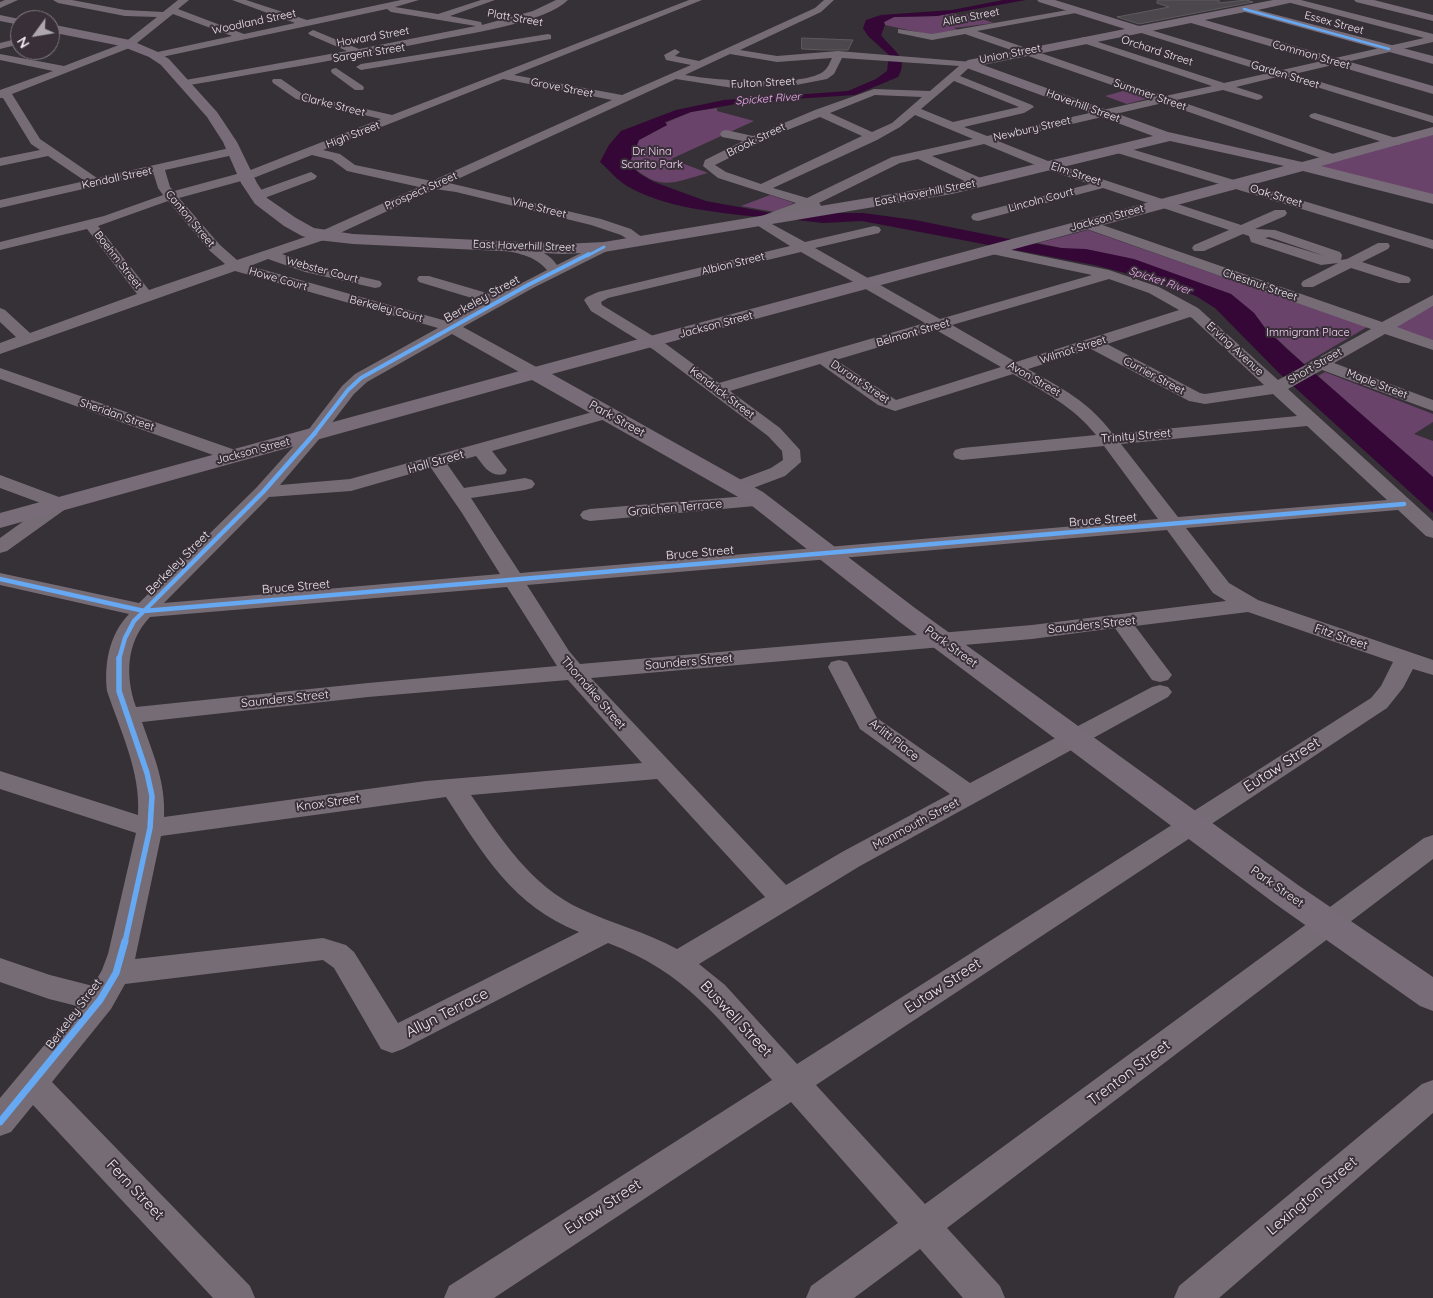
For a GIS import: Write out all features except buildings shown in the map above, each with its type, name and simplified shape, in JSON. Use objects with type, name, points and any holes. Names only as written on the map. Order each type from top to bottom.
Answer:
[{"type":"main road","points":[[1044,0],[1138,29]]},
{"type":"main road","name":"Union Street","points":[[968,64],[1025,51],[1290,0]]},
{"type":"main road","points":[[1360,0],[1433,18]]},
{"type":"main road","name":"Essex Street","points":[[1244,9],[1433,60]]},
{"type":"main road","name":"Common Street","points":[[1188,20],[1433,90]]},
{"type":"main road","name":"East Haverhill Street","points":[[60,31],[128,45],[157,55],[184,83],[198,94],[234,151],[257,196],[267,207],[308,232],[322,236],[509,247],[563,249],[604,247],[942,191],[1168,136]]},
{"type":"main road","name":"Haverhill Street","points":[[968,64],[1168,136],[1302,166],[1433,199]]},
{"type":"main road","name":"Jackson Street","points":[[0,521],[534,373],[1433,131]]},
{"type":"main road","name":"Park Street","points":[[534,373],[738,486],[759,500],[940,640],[1286,894],[1330,922],[1433,996]]},
{"type":"street","points":[[0,5],[13,0]]},
{"type":"street","points":[[58,0],[132,14],[168,12],[244,36]]},
{"type":"street","points":[[92,6],[100,0]]},
{"type":"street","points":[[1,94],[128,45],[184,0]]},
{"type":"street","points":[[237,0],[307,23]]},
{"type":"street","name":"Woodland Street","points":[[157,55],[414,0]]},
{"type":"street","points":[[438,17],[490,0]]},
{"type":"street","name":"Howard Street","points":[[184,83],[489,26],[563,0]]},
{"type":"street","name":"High Street","points":[[0,246],[90,224],[141,208],[171,196],[246,176],[698,0]]},
{"type":"street","name":"Prospect Street","points":[[0,350],[146,296],[322,236],[730,51],[818,10],[829,0]]},
{"type":"street","points":[[1290,0],[1433,38]]},
{"type":"street","points":[[669,2],[686,4]]},
{"type":"street","name":"Platt Street","points":[[382,7],[585,44]]},
{"type":"street","name":"Allen Street","points":[[901,31],[932,37],[1076,10]]},
{"type":"street","points":[[521,16],[540,20]]},
{"type":"street","name":"Garden Street","points":[[1138,29],[1433,120]]},
{"type":"street","name":"Summer Street","points":[[967,31],[1332,158]]},
{"type":"street","points":[[313,33],[358,52]]},
{"type":"street","name":"Newbury Street","points":[[763,221],[787,213],[882,165],[918,154],[1433,38]]},
{"type":"street","name":"Sargent Street","points":[[359,88],[331,72],[557,39]]},
{"type":"street","name":"Orchard Street","points":[[1083,40],[1256,97],[1198,112]]},
{"type":"street","name":"Haverhill Street","points":[[730,51],[777,59],[811,54],[838,54],[968,64]]},
{"type":"street","points":[[675,52],[669,55],[670,58],[694,62],[698,65]]},
{"type":"street","name":"Fulton Street","points":[[675,76],[705,82],[743,85],[797,82],[822,76],[829,72],[838,54]]},
{"type":"street","points":[[0,57],[66,70]]},
{"type":"street","name":"Union Street","points":[[762,188],[896,125],[968,64]]},
{"type":"street","name":"Grove Street","points":[[502,76],[623,99]]},
{"type":"street","points":[[952,77],[1028,107],[1020,111],[952,126]]},
{"type":"street","name":"Clarke Street","points":[[297,78],[272,82],[300,97],[394,119]]},
{"type":"street","name":"Brook Street","points":[[825,211],[722,174],[709,166],[709,163],[753,140],[819,112],[874,92],[932,94]]},
{"type":"street","points":[[1,94],[6,94],[35,141],[96,183]]},
{"type":"street","name":"Elm Street","points":[[913,110],[1049,166],[1242,229],[1256,234],[1256,239],[1322,261],[1344,262]]},
{"type":"street","points":[[819,112],[873,136]]},
{"type":"street","points":[[1315,116],[1395,142]]},
{"type":"street","points":[[726,134],[753,140]]},
{"type":"street","name":"Oak Street","points":[[1118,149],[1433,245]]},
{"type":"street","name":"Kendall Street","points":[[0,204],[234,151]]},
{"type":"street","name":"Vine Street","points":[[311,151],[336,157],[351,168],[421,184],[456,188],[603,224],[626,232],[640,241]]},
{"type":"street","points":[[0,162],[49,152]]},
{"type":"street","points":[[918,154],[980,183]]},
{"type":"street","name":"Canton Street","points":[[152,171],[160,172],[164,188],[215,248],[235,266]]},
{"type":"street","points":[[257,196],[311,176]]},
{"type":"street","name":"Lincoln Court","points":[[978,217],[1104,184]]},
{"type":"street","points":[[1199,248],[1280,213]]},
{"type":"street","name":"Avon Street","points":[[763,221],[803,247],[1072,401],[1095,422],[1108,438],[1175,524],[1221,588],[1250,605]]},
{"type":"street","name":"Boehm Street","points":[[90,224],[146,296]]},
{"type":"street","name":"Chestnut Street","points":[[1086,224],[1433,346]]},
{"type":"street","name":"Albion Street","points":[[592,300],[874,230]]},
{"type":"street","points":[[1308,284],[1344,262],[1383,246]]},
{"type":"street","points":[[509,247],[536,253],[549,262],[554,270]]},
{"type":"street","name":"Berkeley Street","points":[[0,1122],[100,1000],[116,973],[140,877],[152,812],[150,785],[119,691],[117,677],[118,654],[126,632],[144,611],[263,492],[315,433],[348,390],[361,378],[554,270],[604,247]]},
{"type":"street","name":"Erving Avenue","points":[[994,249],[1109,274],[1154,290],[1192,311],[1281,386],[1311,420],[1433,532]]},
{"type":"street","name":"Webster Court","points":[[270,255],[310,269],[375,284]]},
{"type":"street","points":[[1344,262],[1404,280]]},
{"type":"street","name":"Howe Court","points":[[235,266],[322,292]]},
{"type":"street","name":"Belmont Street","points":[[717,389],[941,325],[1109,274]]},
{"type":"street","points":[[424,279],[497,302]]},
{"type":"street","points":[[180,285],[206,293]]},
{"type":"street","name":"Berkeley Court","points":[[322,292],[451,327]]},
{"type":"street","name":"Kendrick Street","points":[[592,300],[596,308],[652,342],[717,389],[774,432],[791,450],[792,462],[778,472],[738,486]]},
{"type":"street","name":"Short Street","points":[[1281,386],[1433,300]]},
{"type":"street","name":"Wilmot Street","points":[[896,406],[1192,311]]},
{"type":"street","points":[[0,313],[28,339]]},
{"type":"street","name":"Park Street","points":[[451,327],[534,373]]},
{"type":"street","name":"Currier Street","points":[[1093,343],[1195,397],[1216,398],[1281,386]]},
{"type":"street","name":"Durant Street","points":[[824,358],[884,401],[896,406]]},
{"type":"street","name":"Maple Street","points":[[1316,365],[1433,406]]},
{"type":"street","name":"Sheridan Street","points":[[0,373],[234,456]]},
{"type":"street","name":"Hall Street","points":[[263,492],[351,485],[607,413]]},
{"type":"street","name":"Trinity Street","points":[[962,454],[1108,438],[1311,420]]},
{"type":"street","points":[[480,449],[498,470]]},
{"type":"street","name":"Thorndike Street","points":[[436,462],[459,494],[560,655],[662,770],[783,899]]},
{"type":"street","points":[[0,481],[60,504]]},
{"type":"street","points":[[459,494],[525,484]]},
{"type":"street","name":"Graichen Terrace","points":[[590,515],[759,500]]},
{"type":"street","points":[[0,547],[60,504]]},
{"type":"street","name":"Bruce Street","points":[[0,579],[144,611],[1404,504]]},
{"type":"street","name":"Saunders Street","points":[[127,716],[368,690],[940,640],[1121,622],[1250,605]]},
{"type":"street","name":"Fitz Street","points":[[1250,605],[1433,668]]},
{"type":"street","name":"Monmouth Street","points":[[677,963],[851,859],[1074,738],[1160,684],[1121,622]]},
{"type":"street","name":"Eutaw Street","points":[[462,1298],[1379,703],[1394,686],[1406,658]]},
{"type":"street","name":"Arlitt Place","points":[[839,667],[868,722],[968,795]]},
{"type":"street","name":"Knox Street","points":[[0,780],[150,828],[453,788],[662,770]]},
{"type":"street","name":"Buswell Street","points":[[453,788],[511,873],[543,901],[576,920],[655,951],[686,968],[715,994],[987,1298]]},
{"type":"street","name":"Trenton Street","points":[[824,1298],[1023,1153],[1433,845]]},
{"type":"street","name":"Allyn Terrace","points":[[116,973],[323,949],[336,953],[344,960],[392,1040],[605,932]]},
{"type":"street","points":[[0,970],[49,987],[100,1000]]},
{"type":"street","name":"Fern Street","points":[[33,1082],[237,1298]]},
{"type":"street","name":"Lexington Street","points":[[1192,1298],[1433,1094]]},
{"type":"green space","points":[[980,12],[996,17],[973,16],[994,23],[954,28],[958,30],[931,35],[885,25],[884,22],[894,17],[937,16],[952,13],[967,18],[962,15]]},
{"type":"green space","points":[[1127,90],[1150,98],[1127,104],[1105,96]]},
{"type":"green space","name":"Dr. Nina Scarito Park","points":[[717,108],[717,111],[754,121],[671,159],[708,173],[675,182],[658,182],[640,173],[629,164],[639,140],[667,125],[665,123],[691,112]]},
{"type":"green space","points":[[1433,133],[1433,197],[1310,165]]},
{"type":"green space","points":[[770,195],[794,203],[775,212],[741,206]]},
{"type":"green space","name":"Immigrant Place","points":[[1088,230],[1367,327],[1304,364],[1265,328],[1254,313],[1231,294],[1155,268],[1038,243]]},
{"type":"green space","points":[[1433,306],[1433,341],[1395,327]]},
{"type":"green space","points":[[1325,372],[1433,414],[1433,422],[1414,434],[1433,441],[1433,477],[1318,376]]},
{"type":"water","name":"Spicket River","points":[[1003,0],[1026,0],[937,16],[894,17],[884,22],[885,25],[881,35],[901,59],[901,70],[898,77],[855,95],[747,102],[691,112],[665,122],[667,125],[639,140],[629,164],[640,174],[654,182],[706,201],[772,213],[863,213],[915,220],[1061,248],[1086,249],[1134,259],[1231,294],[1254,313],[1265,328],[1288,350],[1433,477],[1433,513],[1279,373],[1215,308],[1196,296],[1160,282],[1094,265],[862,221],[823,223],[691,208],[657,199],[627,186],[600,162],[609,145],[621,131],[676,110],[724,100],[848,91],[876,79],[887,71],[889,55],[868,36],[863,28],[866,20],[881,15],[952,10]]},
{"type":"cycle path","points":[[1244,9],[1389,49]]},
{"type":"cycle path","points":[[0,1122],[100,1000],[116,973],[122,954],[150,828],[152,796],[147,773],[119,691],[119,654],[134,621],[263,492],[315,433],[348,390],[361,378],[528,285],[604,247]]},
{"type":"cycle path","points":[[0,579],[144,611],[1404,504]]}]
